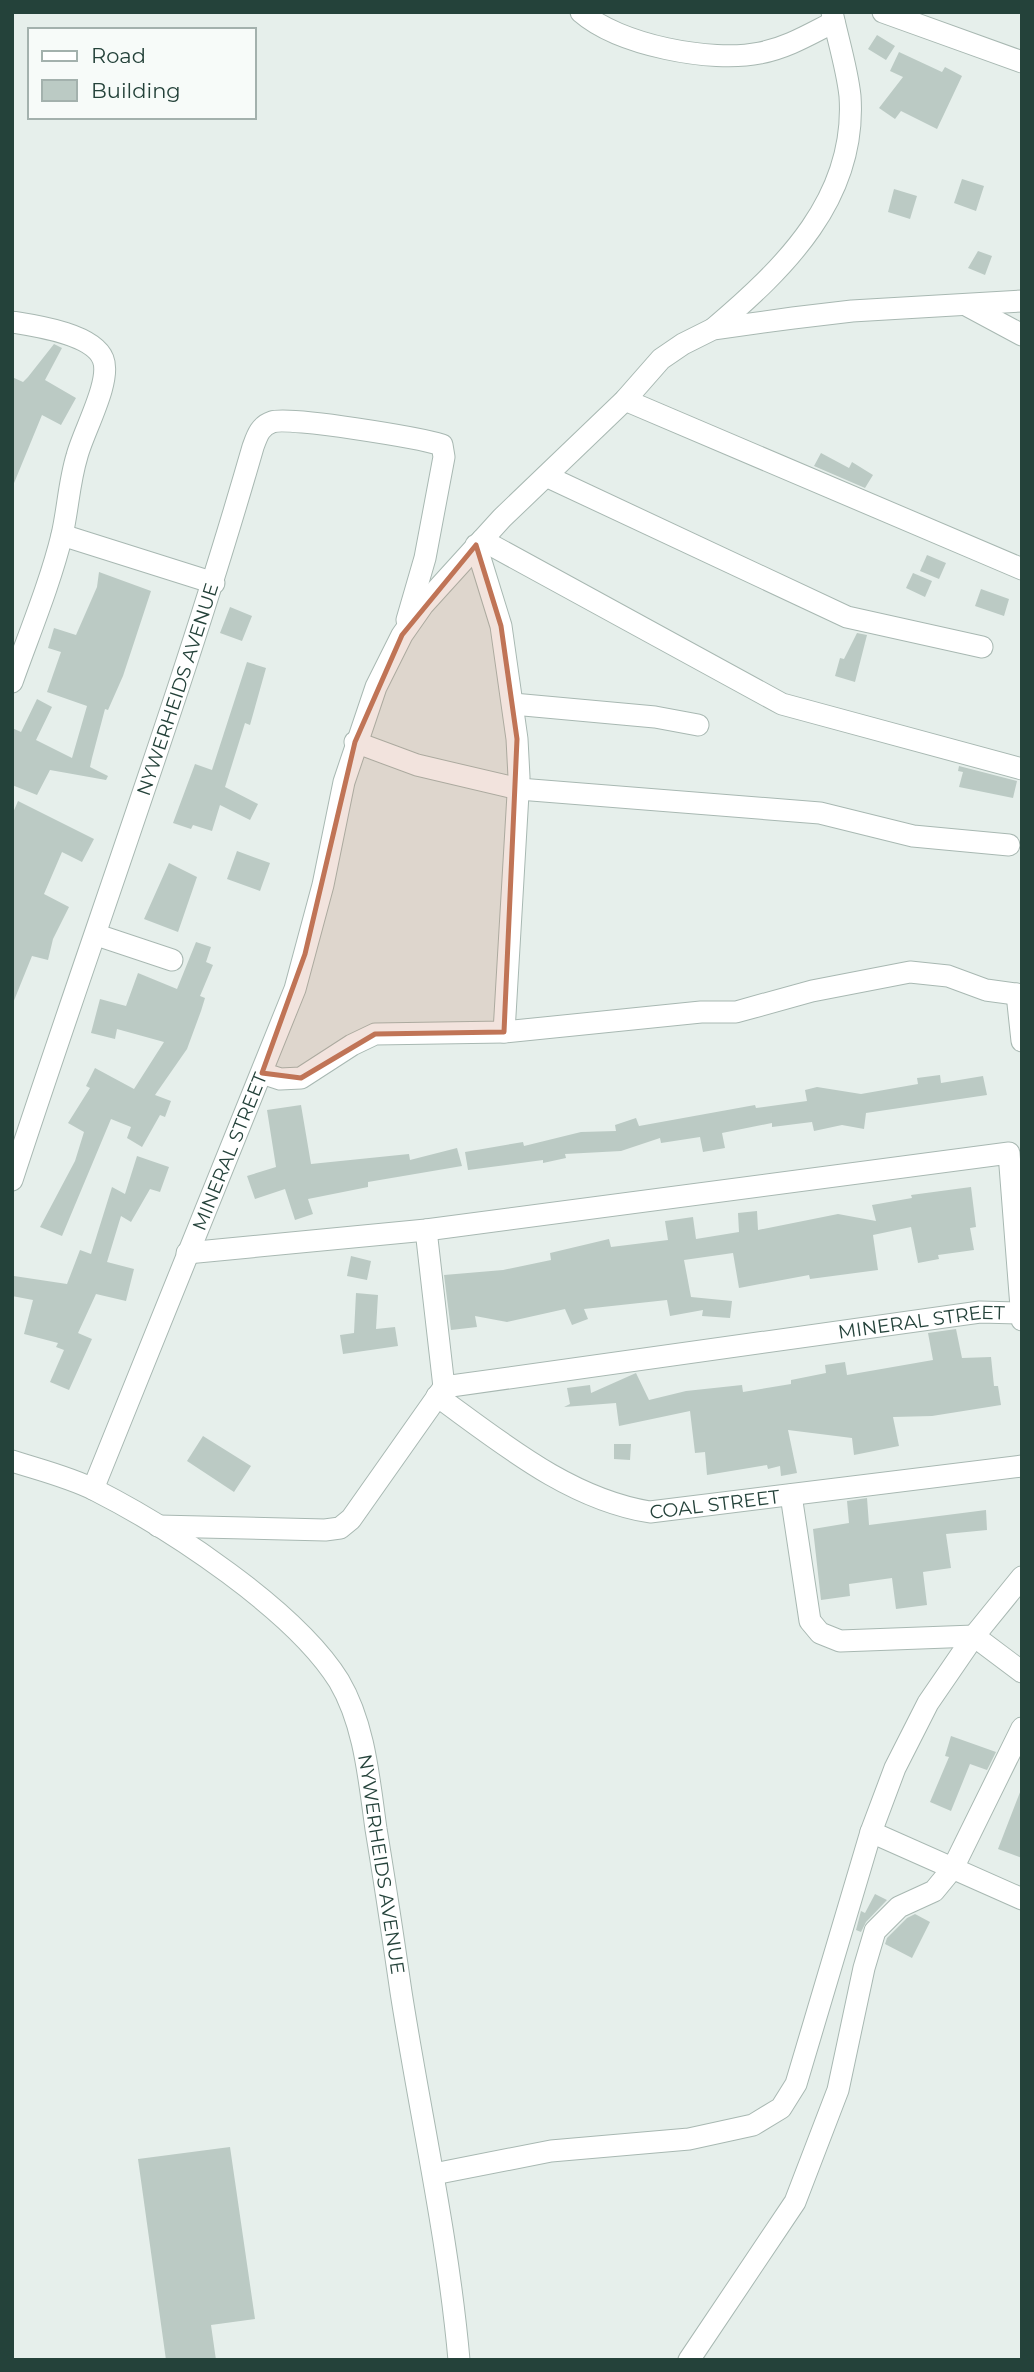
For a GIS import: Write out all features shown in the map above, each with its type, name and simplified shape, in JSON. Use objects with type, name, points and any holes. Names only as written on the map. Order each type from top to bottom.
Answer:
[{"type":"street","points":[[402,635],[447,576],[625,400],[661,359],[713,329],[786,261],[823,212],[839,180],[849,128],[850,96],[833,17],[782,48],[758,54],[723,56],[685,51],[609,31],[581,12]]},
{"type":"street","points":[[883,12],[1022,62]]},
{"type":"street","points":[[713,329],[852,311],[1022,302]]},
{"type":"street","points":[[967,305],[1022,335]]},
{"type":"street","points":[[12,322],[77,338],[94,348],[104,361],[105,377],[76,456],[62,535],[12,682]]},
{"type":"street","points":[[625,400],[1022,569]]},
{"type":"street","points":[[214,583],[257,436],[270,422],[297,422],[429,440],[442,445],[444,457],[425,558],[402,635],[376,687],[355,742],[305,954],[262,1073]]},
{"type":"street","points":[[546,476],[847,617],[982,648]]},
{"type":"street","name":"NYWERHEIDS AVENUE","points":[[12,1180],[214,583],[62,535]]},
{"type":"street","points":[[479,543],[501,626],[513,704],[519,789],[504,1032]]},
{"type":"street","points":[[479,543],[782,704],[1022,769]]},
{"type":"street","points":[[513,704],[654,717],[698,725]]},
{"type":"street","points":[[355,742],[417,765],[519,789],[820,813],[913,836],[1009,845]]},
{"type":"street","points":[[97,935],[172,960]]},
{"type":"street","name":"MINERAL STREET","points":[[93,1489],[262,1073],[281,1079],[301,1078],[352,1045],[375,1034],[504,1032],[701,1012],[736,1012],[812,991],[910,972],[948,976],[986,990],[1020,995]]},
{"type":"street","points":[[1020,995],[1022,1041]]},
{"type":"street","name":"MINERAL STREET","points":[[187,1253],[426,1230],[1016,1149],[1021,1313],[980,1312],[441,1392]]},
{"type":"street","points":[[158,1526],[340,1528],[351,1519],[441,1392],[426,1230]]},
{"type":"street","points":[[1021,1313],[1022,1320]]},
{"type":"street","name":"COAL STREET","points":[[441,1392],[540,1468],[626,1508],[664,1512],[1022,1465]]},
{"type":"street","points":[[12,1461],[93,1489]]},
{"type":"street","name":"NYWERHEIDS AVENUE","points":[[93,1489],[158,1526],[203,1556],[286,1620],[321,1657],[348,1700],[364,1751],[410,2045],[434,2174],[459,2360]]},
{"type":"street","points":[[791,1495],[810,1621],[820,1633],[840,1640],[979,1630],[1022,1672]]},
{"type":"street","points":[[434,2174],[589,2146],[712,2135],[753,2125],[772,2117],[789,2098],[796,2084],[871,1832],[913,1728],[979,1630],[1022,1577]]},
{"type":"street","points":[[689,2360],[795,2202],[838,2090],[864,1968],[875,1931],[899,1908],[934,1891],[953,1868],[1022,1728]]},
{"type":"street","points":[[871,1832],[1022,1899]]},
{"type":"highlighted area","points":[[476,545],[501,626],[517,739],[504,1032],[375,1034],[301,1078],[262,1073],[305,954],[355,742],[402,635]]},
{"type":"building","points":[[877,35],[895,46],[886,60],[868,49]]},
{"type":"building","points":[[899,52],[942,72],[945,67],[962,76],[937,129],[901,111],[895,119],[879,108],[903,77],[890,71]]},
{"type":"building","points":[[962,179],[984,186],[976,211],[954,203]]},
{"type":"building","points":[[894,189],[917,196],[910,219],[888,212]]},
{"type":"building","points":[[978,251],[992,256],[985,275],[968,268]]},
{"type":"building","points":[[54,344],[62,348],[45,380],[76,398],[61,425],[42,415],[12,488],[12,377],[23,382]]},
{"type":"building","points":[[821,453],[849,468],[852,462],[873,475],[865,488],[814,466]]},
{"type":"building","points":[[927,555],[946,563],[939,579],[920,571]]},
{"type":"building","points":[[99,572],[151,591],[123,676],[108,710],[105,709],[92,758],[90,767],[108,776],[106,780],[50,770],[37,795],[12,785],[12,728],[21,732],[37,699],[52,707],[36,740],[72,758],[87,706],[47,692],[61,652],[48,648],[54,628],[76,635],[97,587]]},
{"type":"building","points":[[913,573],[932,581],[925,597],[906,588]]},
{"type":"building","points":[[981,589],[1009,599],[1004,616],[975,606]]},
{"type":"building","points":[[230,607],[252,616],[242,641],[220,633]]},
{"type":"building","points":[[857,633],[867,635],[855,682],[835,676],[840,658],[844,659]]},
{"type":"building","points":[[247,662],[266,668],[250,725],[245,723],[225,787],[258,804],[250,820],[220,805],[212,831],[193,825],[191,829],[173,823],[195,764],[212,770]]},
{"type":"building","points":[[959,766],[1017,781],[1013,798],[959,787],[963,772],[958,771]]},
{"type":"building","points":[[18,801],[94,839],[82,862],[62,852],[44,894],[69,907],[53,939],[48,960],[32,956],[13,1003],[12,815]]},
{"type":"building","points":[[237,851],[270,863],[260,891],[227,879]]},
{"type":"building","points":[[169,863],[197,877],[178,932],[144,919]]},
{"type":"building","points":[[196,942],[211,947],[206,962],[213,965],[200,996],[205,998],[187,1049],[155,1095],[171,1101],[165,1117],[160,1115],[142,1147],[127,1138],[131,1127],[111,1119],[62,1236],[40,1227],[75,1161],[84,1132],[68,1123],[90,1088],[86,1086],[95,1068],[134,1089],[164,1042],[117,1029],[115,1039],[91,1033],[100,999],[126,1006],[138,973],[177,989]]},
{"type":"building","points":[[940,1075],[941,1083],[983,1076],[987,1095],[866,1113],[864,1129],[842,1125],[814,1131],[812,1122],[772,1127],[772,1123],[722,1133],[725,1148],[703,1152],[700,1137],[661,1143],[660,1138],[621,1151],[565,1154],[566,1158],[543,1163],[543,1160],[468,1170],[465,1152],[523,1142],[524,1146],[581,1132],[616,1131],[615,1125],[636,1118],[639,1126],[755,1105],[756,1108],[807,1101],[805,1090],[817,1087],[861,1094],[918,1084],[917,1078]]},
{"type":"building","points":[[301,1105],[311,1164],[409,1154],[410,1160],[457,1148],[462,1166],[368,1182],[368,1187],[308,1199],[313,1214],[295,1220],[285,1189],[255,1199],[247,1176],[276,1167],[267,1110]]},
{"type":"building","points":[[137,1156],[169,1167],[160,1192],[150,1189],[131,1222],[121,1216],[107,1262],[134,1269],[126,1301],[96,1294],[78,1333],[92,1339],[69,1390],[50,1382],[64,1350],[56,1347],[58,1343],[24,1334],[33,1300],[12,1296],[14,1276],[67,1284],[80,1250],[91,1254],[112,1187],[125,1194]]},
{"type":"building","points":[[971,1187],[976,1227],[970,1228],[974,1250],[938,1255],[939,1259],[918,1263],[911,1227],[873,1235],[878,1270],[810,1279],[809,1275],[739,1288],[733,1253],[684,1260],[691,1297],[732,1301],[730,1318],[702,1316],[703,1310],[670,1316],[667,1300],[584,1309],[588,1319],[572,1325],[565,1309],[507,1322],[475,1316],[477,1327],[451,1330],[444,1275],[503,1270],[551,1260],[550,1253],[609,1239],[611,1247],[668,1240],[665,1221],[693,1217],[696,1239],[739,1232],[738,1213],[757,1211],[758,1230],[838,1214],[876,1221],[872,1205],[912,1198],[911,1195]]},
{"type":"building","points":[[351,1256],[371,1261],[367,1280],[347,1276]]},
{"type":"building","points":[[356,1293],[378,1295],[376,1329],[395,1327],[398,1346],[343,1354],[340,1335],[354,1333]]},
{"type":"building","points":[[956,1329],[962,1358],[991,1357],[994,1386],[998,1386],[1001,1405],[932,1416],[893,1417],[899,1446],[854,1455],[852,1438],[788,1430],[797,1473],[781,1476],[780,1466],[768,1469],[767,1465],[707,1475],[705,1452],[695,1453],[690,1411],[619,1426],[616,1403],[564,1407],[570,1404],[567,1388],[590,1385],[591,1393],[636,1373],[649,1400],[686,1391],[742,1385],[743,1392],[791,1384],[791,1380],[826,1373],[825,1365],[845,1362],[847,1375],[933,1360],[928,1333]]},
{"type":"building","points":[[203,1436],[251,1466],[234,1492],[187,1461]]},
{"type":"building","points":[[614,1444],[631,1444],[630,1460],[614,1459]]},
{"type":"building","points":[[867,1498],[869,1525],[986,1510],[987,1530],[946,1534],[951,1568],[923,1572],[927,1605],[896,1609],[892,1578],[849,1584],[850,1596],[821,1600],[813,1529],[849,1523],[847,1501]]},
{"type":"building","points":[[951,1736],[996,1752],[987,1770],[970,1764],[951,1811],[930,1802],[949,1757],[945,1756]]},
{"type":"building","points":[[1022,1787],[1022,1858],[998,1849]]},
{"type":"building","points":[[875,1894],[887,1900],[866,1922],[861,1932],[856,1930],[861,1911],[865,1913]]},
{"type":"building","points":[[915,1914],[930,1922],[912,1958],[885,1944],[887,1938],[907,1918]]},
{"type":"building","points":[[230,2147],[255,2319],[211,2325],[216,2360],[166,2360],[138,2159]]}]
